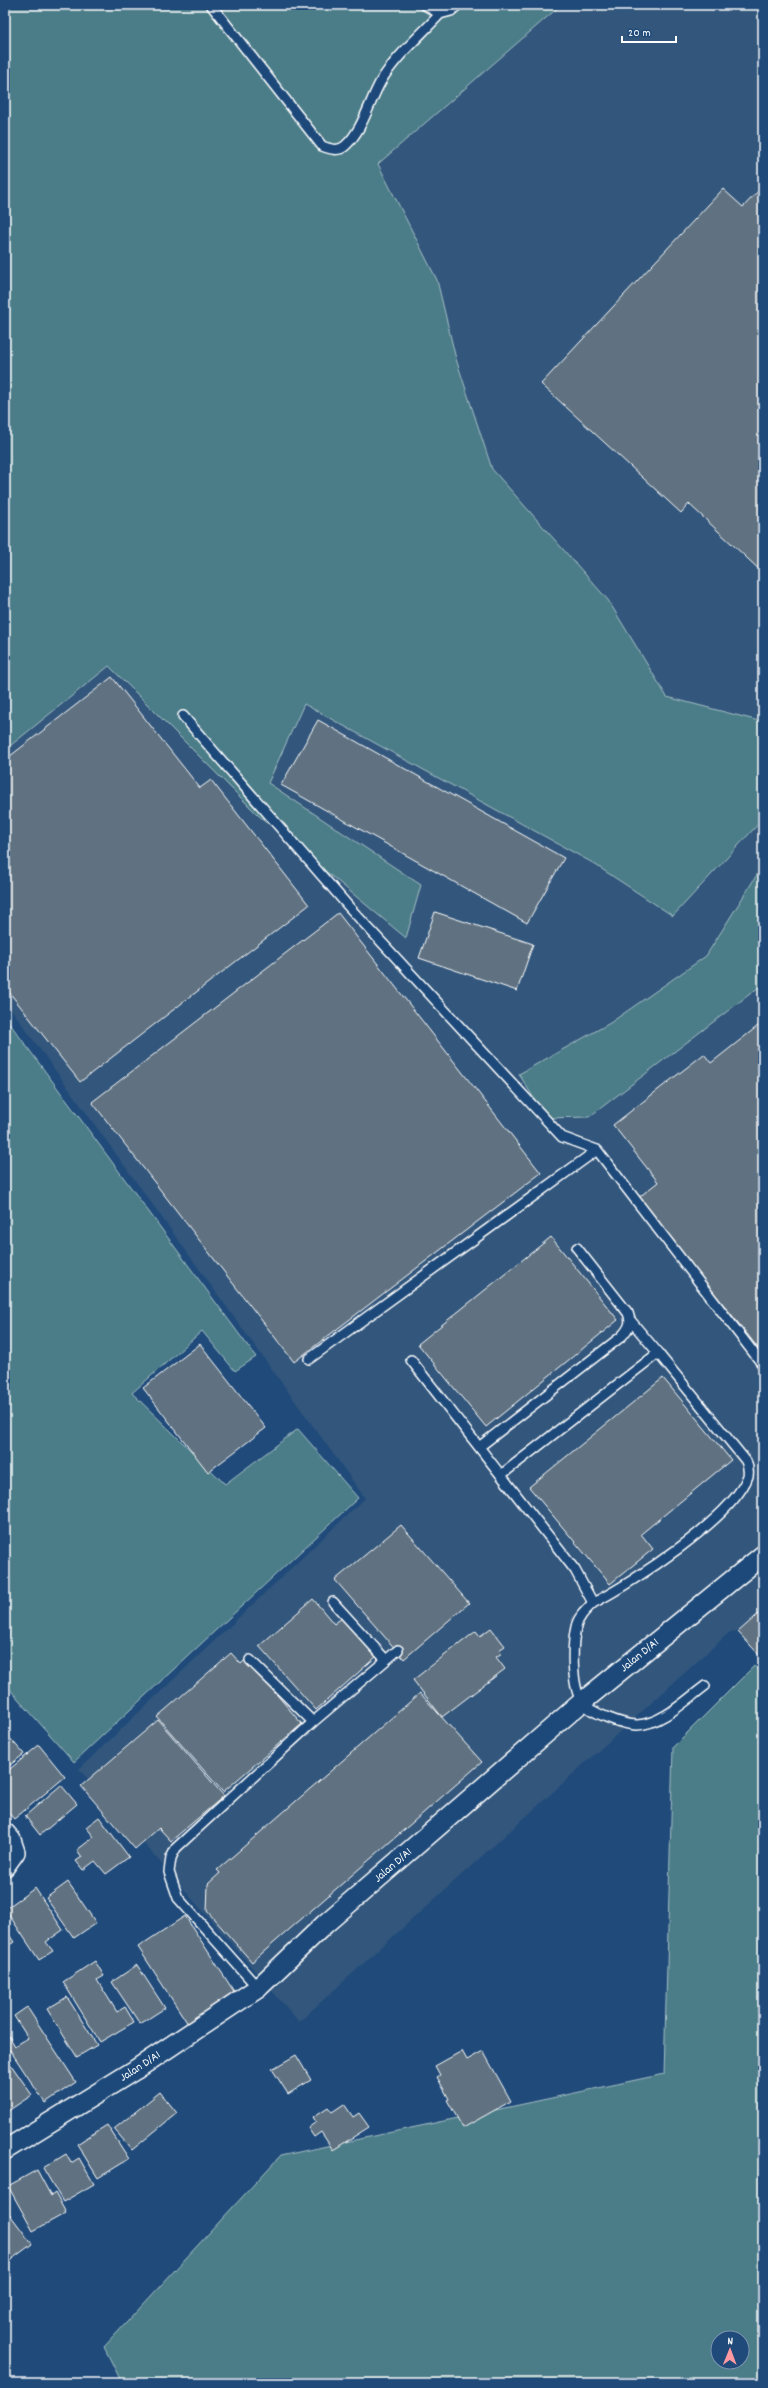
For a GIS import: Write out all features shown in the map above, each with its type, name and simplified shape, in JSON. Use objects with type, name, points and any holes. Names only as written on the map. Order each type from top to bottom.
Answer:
[{"type":"street","name":"Jalan D/A1","points":[[5,2150],[135,2070],[258,1988],[325,1924],[582,1702],[763,1555]]},
{"type":"street","points":[[5,1833],[11,1840],[15,1852],[5,1866]]},
{"type":"lane","points":[[211,5],[322,146],[332,150],[344,147],[354,136],[381,82],[390,68],[440,14],[451,11],[458,5]]},
{"type":"lane","points":[[425,5],[440,14]]},
{"type":"lane","points":[[183,716],[349,907],[562,1137],[597,1150],[763,1365]]},
{"type":"lane","points":[[309,1360],[597,1150]]},
{"type":"lane","points":[[577,1248],[628,1313],[631,1321],[746,1461],[749,1474],[744,1484],[715,1518],[646,1572],[593,1603],[583,1612],[576,1626],[573,1652],[574,1675],[582,1702],[599,1714],[638,1725],[663,1716],[705,1686]]},
{"type":"lane","points":[[479,1447],[622,1336],[631,1321]]},
{"type":"lane","points":[[501,1475],[658,1353]]},
{"type":"lane","points":[[411,1360],[575,1570],[593,1603]]},
{"type":"lane","points":[[333,1602],[386,1660]]},
{"type":"lane","points":[[258,1988],[178,1898],[169,1872],[171,1858],[176,1848],[313,1722],[398,1650]]},
{"type":"lane","points":[[250,1660],[313,1722]]},
{"type":"shaded area","points":[[204,5],[763,5],[763,1628],[730,1632],[299,2022],[79,1769],[365,1498],[5,1001],[5,674],[445,312]]},
{"type":"green space","points":[[5,5],[561,5],[378,164],[437,280],[456,359],[492,469],[608,600],[667,697],[763,722],[763,819],[673,916],[591,862],[304,704],[268,783],[421,885],[406,938],[258,815],[109,666],[5,750]]},
{"type":"green space","points":[[763,865],[763,984],[589,1117],[546,1118],[519,1074],[610,1023],[706,956]]},
{"type":"green space","points":[[5,1017],[256,1357],[235,1371],[202,1331],[132,1393],[225,1484],[298,1429],[358,1498],[74,1762],[5,1684]]},
{"type":"green space","points":[[754,1666],[763,1672],[763,2383],[122,2383],[104,2347],[280,2156],[664,2074],[673,1747]]},
{"type":"building","points":[[763,186],[763,573],[689,504],[681,513],[541,384],[723,189],[743,207]]},
{"type":"building","points":[[112,677],[200,788],[211,780],[309,905],[80,1082],[5,987],[5,760]]},
{"type":"building","points":[[318,720],[564,858],[527,923],[281,785]]},
{"type":"building","points":[[435,912],[533,944],[517,991],[419,958]]},
{"type":"building","points":[[338,913],[541,1173],[294,1362],[92,1102]]},
{"type":"building","points":[[763,1022],[763,1354],[638,1198],[658,1182],[613,1125],[704,1054],[711,1063]]},
{"type":"building","points":[[551,1237],[618,1320],[486,1427],[418,1344]]},
{"type":"building","points":[[200,1344],[266,1428],[208,1472],[143,1388]]},
{"type":"building","points":[[663,1378],[731,1460],[641,1534],[653,1549],[610,1584],[529,1487]]},
{"type":"building","points":[[401,1525],[469,1603],[404,1659],[335,1580]]},
{"type":"building","points":[[313,1599],[334,1624],[343,1617],[377,1656],[316,1710],[259,1646]]},
{"type":"building","points":[[763,1610],[763,1659],[738,1632]]},
{"type":"building","points":[[491,1628],[505,1646],[499,1650],[502,1653],[496,1657],[505,1669],[442,1717],[413,1680],[476,1631],[480,1636]]},
{"type":"building","points":[[231,1653],[241,1664],[246,1659],[302,1724],[223,1792],[157,1717]]},
{"type":"building","points":[[420,1693],[482,1762],[252,1962],[207,1911],[208,1884],[220,1873],[217,1870]]},
{"type":"building","points":[[158,1720],[224,1796],[171,1841],[159,1828],[135,1849],[81,1786]]},
{"type":"building","points":[[8,1736],[24,1754],[5,1769],[5,1739]]},
{"type":"building","points":[[39,1745],[65,1777],[14,1819],[5,1809],[5,1773]]},
{"type":"building","points":[[61,1785],[77,1804],[40,1835],[25,1816]]},
{"type":"building","points":[[99,1817],[129,1857],[106,1874],[95,1861],[83,1870],[76,1861],[82,1857],[77,1850],[94,1837],[86,1827]]},
{"type":"building","points":[[68,1882],[96,1923],[74,1938],[46,1898]]},
{"type":"building","points":[[35,1888],[63,1930],[46,1942],[53,1951],[39,1960],[5,1909]]},
{"type":"building","points":[[185,1916],[235,1993],[188,2024],[138,1947]]},
{"type":"building","points":[[5,1929],[14,1942],[5,1948]]},
{"type":"building","points":[[95,1961],[104,1976],[97,1980],[117,2012],[125,2007],[134,2022],[100,2042],[63,1982]]},
{"type":"building","points":[[137,1965],[165,2008],[140,2024],[112,1982]]},
{"type":"building","points":[[67,1997],[97,2045],[77,2057],[47,2009]]},
{"type":"building","points":[[27,2007],[76,2082],[45,2103],[10,2050],[5,2053],[5,2030],[15,2046],[28,2038],[14,2016]]},
{"type":"building","points":[[462,2051],[467,2060],[483,2051],[511,2101],[463,2128],[447,2100],[449,2099],[437,2077],[440,2075],[435,2066]]},
{"type":"building","points":[[296,2055],[311,2080],[288,2094],[272,2069]]},
{"type":"building","points":[[7,2059],[32,2095],[5,2113],[5,2061]]},
{"type":"building","points":[[160,2092],[177,2113],[132,2150],[114,2129]]},
{"type":"building","points":[[344,2104],[353,2117],[359,2113],[369,2127],[333,2150],[321,2132],[314,2137],[308,2128],[316,2122],[313,2117],[328,2107],[332,2112]]},
{"type":"building","points":[[107,2125],[129,2159],[98,2178],[77,2144]]},
{"type":"building","points":[[66,2154],[71,2163],[79,2158],[94,2184],[63,2202],[43,2168]]},
{"type":"building","points":[[37,2170],[51,2196],[55,2193],[66,2213],[33,2231],[8,2186]]},
{"type":"building","points":[[5,2208],[32,2244],[8,2262],[5,2258]]}]
